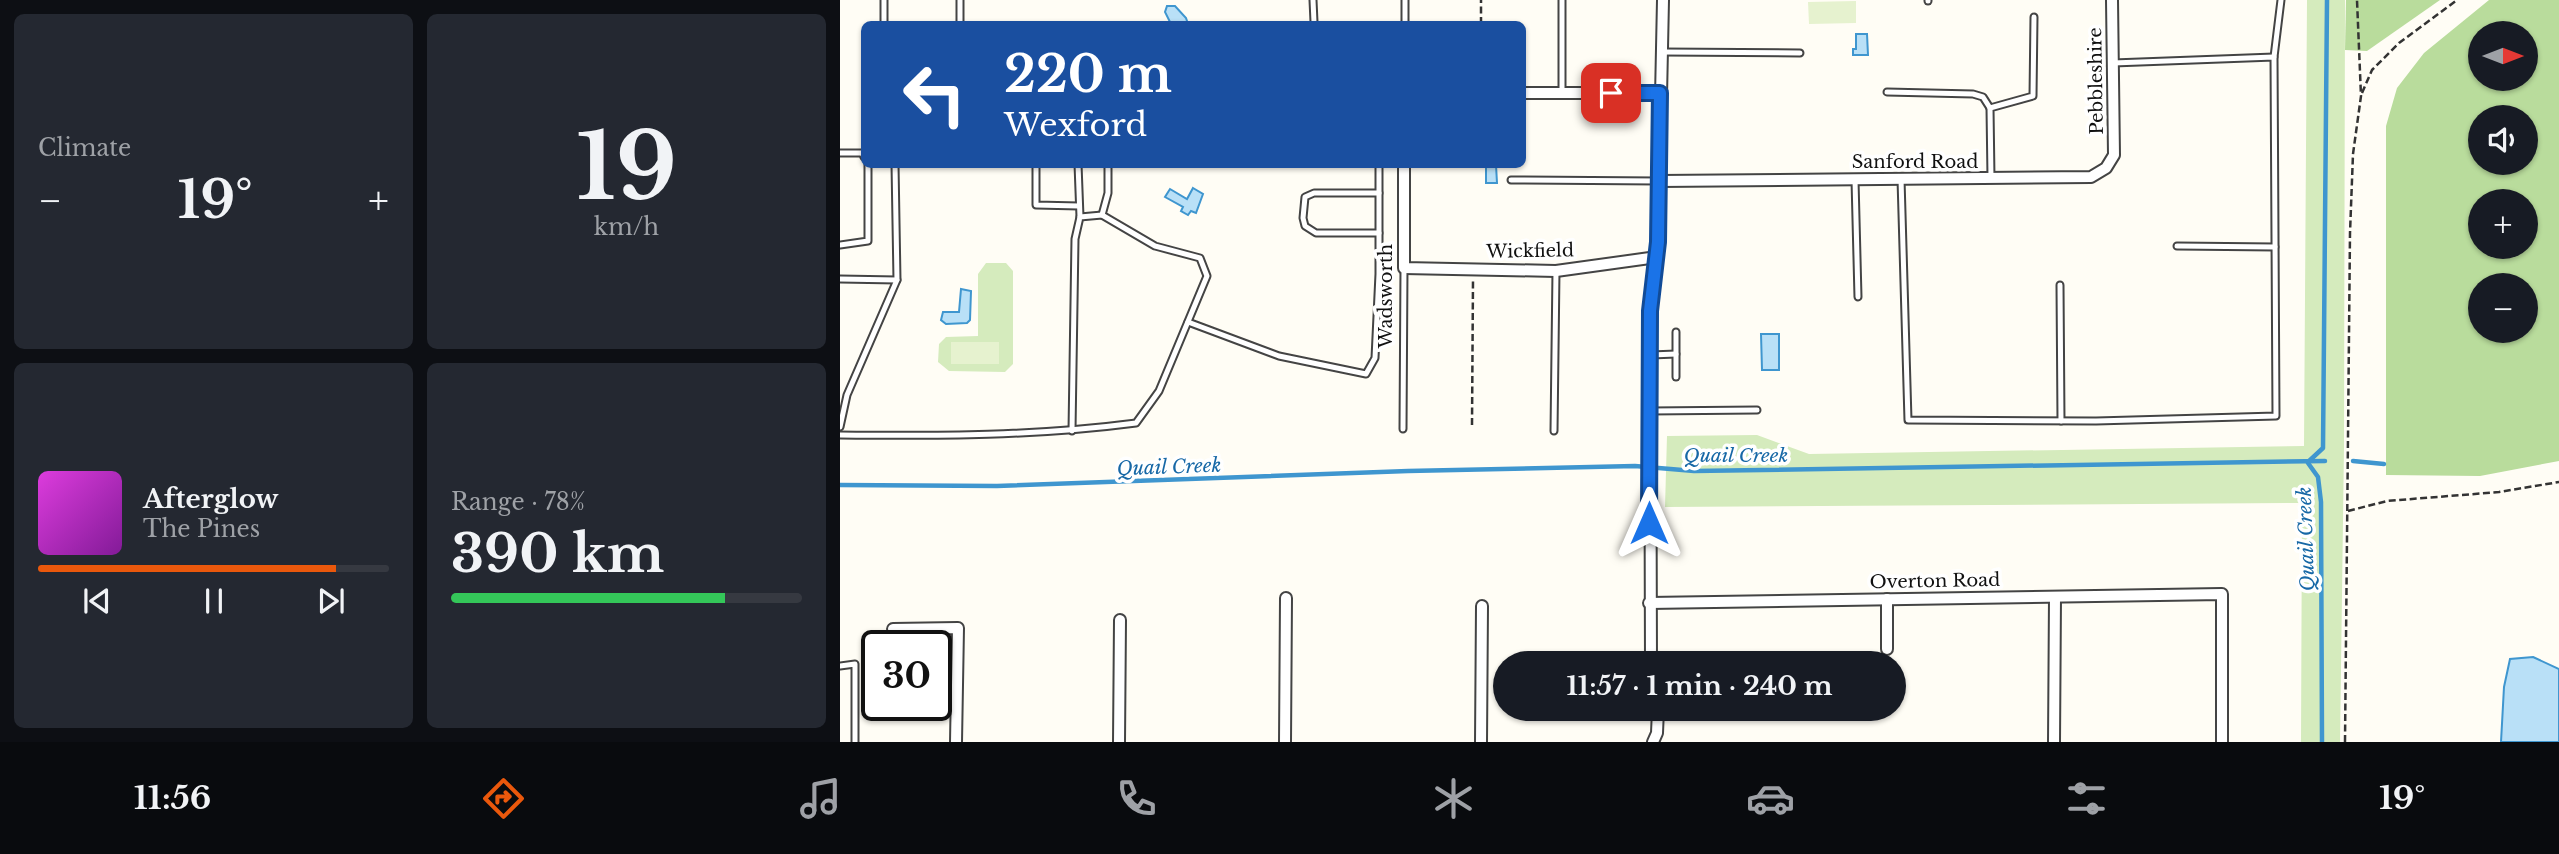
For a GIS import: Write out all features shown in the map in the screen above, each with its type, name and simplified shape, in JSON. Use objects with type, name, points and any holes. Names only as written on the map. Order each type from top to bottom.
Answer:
[{"type":"street","points":[[1651,651],[1651,298],[1657,257],[1663,0]]},
{"type":"street","name":"Pebbleshire","points":[[2112,0],[2115,143],[2112,161]]},
{"type":"street","points":[[1526,93],[1660,93]]},
{"type":"street","name":"Sanford Road","points":[[1659,181],[2091,177],[2112,161]]},
{"type":"street","name":"Wadsworth","points":[[1404,168],[1404,268]]},
{"type":"street","name":"Wickfield","points":[[1404,268],[1556,271],[1657,257]]},
{"type":"street","name":"Overton Road","points":[[1649,603],[2222,594],[2222,742]]},
{"type":"street","points":[[2054,597],[2054,742]]},
{"type":"street","points":[[1285,742],[1286,598]]},
{"type":"street","points":[[1886,599],[1886,649]]},
{"type":"street","points":[[1481,742],[1482,606]]},
{"type":"street","points":[[1119,742],[1120,620]]},
{"type":"street","points":[[892,629],[958,628],[956,742]]},
{"type":"street","points":[[1653,742],[1658,721]]},
{"type":"lane","points":[[884,0],[884,21]]},
{"type":"lane","points":[[960,0],[960,21]]},
{"type":"lane","points":[[1313,0],[1314,21]]},
{"type":"lane","points":[[1405,0],[1405,21]]},
{"type":"lane","points":[[1562,0],[1562,93]]},
{"type":"lane","points":[[1901,179],[1908,420],[2061,421],[2276,416],[2274,57],[2281,0]]},
{"type":"lane","points":[[1990,108],[2033,96],[2034,17]]},
{"type":"lane","points":[[1662,52],[1800,53]]},
{"type":"lane","points":[[2113,62],[2274,57]]},
{"type":"lane","points":[[1886,92],[1973,94],[1983,97],[1990,108],[1991,179]]},
{"type":"lane","points":[[840,153],[861,153]]},
{"type":"lane","points":[[840,245],[868,241],[867,168]]},
{"type":"lane","points":[[840,427],[847,395],[897,280],[895,168]]},
{"type":"lane","points":[[1036,168],[1036,205],[1079,206]]},
{"type":"lane","points":[[1072,431],[1075,239],[1080,217],[1079,168]]},
{"type":"lane","points":[[1102,215],[1108,193],[1108,168]]},
{"type":"lane","points":[[1188,322],[1279,356],[1366,374],[1375,358],[1379,168]]},
{"type":"lane","points":[[1511,180],[1659,181]]},
{"type":"lane","points":[[1855,180],[1858,297]]},
{"type":"lane","points":[[1379,192],[1314,192],[1305,197],[1303,206],[1305,226],[1316,233],[1379,233]]},
{"type":"lane","points":[[840,435],[968,436],[1072,431],[1136,422],[1159,391],[1207,276],[1200,258],[1156,246],[1102,215],[1080,217]]},
{"type":"lane","points":[[2177,246],[2275,247]]},
{"type":"lane","name":"Wadsworth","points":[[1403,429],[1404,268]]},
{"type":"lane","points":[[1554,431],[1556,271]]},
{"type":"lane","points":[[840,279],[897,280]]},
{"type":"lane","points":[[2060,285],[2061,421]]},
{"type":"lane","points":[[1676,332],[1676,377]]},
{"type":"lane","points":[[1650,355],[1676,354]]},
{"type":"lane","points":[[1650,411],[1757,410]]},
{"type":"lane","points":[[840,666],[855,664],[855,742]]},
{"type":"path","points":[[1481,0],[1481,21]]},
{"type":"path","points":[[2346,742],[2350,233],[2353,154],[2361,96],[2357,0]]},
{"type":"path","points":[[2361,96],[2372,70],[2399,43],[2457,0]]},
{"type":"path","points":[[1472,425],[1473,269]]},
{"type":"path","points":[[2348,512],[2388,501],[2499,492],[2559,482]]},
{"type":"green space","points":[[2307,0],[2345,0],[2340,742],[2301,742],[2302,503],[1665,507],[1667,436],[1757,435],[1809,454],[2304,446]]},
{"type":"green space","points":[[2346,0],[2440,0],[2367,51],[2345,50]]},
{"type":"green space","points":[[2489,0],[2559,0],[2559,461],[2480,476],[2386,475],[2386,126],[2397,88],[2424,53]]},
{"type":"green space","points":[[1856,1],[1856,23],[1809,24],[1808,2]]},
{"type":"green space","points":[[986,263],[1006,263],[1013,271],[1013,364],[1005,372],[949,371],[938,362],[939,344],[946,337],[978,336],[978,274]]},
{"type":"green space","points":[[951,342],[999,342],[999,364],[951,364]]},
{"type":"water","points":[[1167,6],[1175,6],[1187,21],[1170,21],[1165,12]]},
{"type":"water","points":[[1856,34],[1867,34],[1868,55],[1853,55],[1853,49],[1856,49]]},
{"type":"water","points":[[1486,168],[1496,168],[1497,183],[1486,183]]},
{"type":"water","points":[[1193,188],[1203,194],[1196,213],[1191,211],[1188,215],[1181,211],[1183,207],[1165,197],[1170,189],[1187,199]]},
{"type":"water","points":[[961,289],[971,291],[970,320],[967,323],[946,324],[941,320],[943,312],[959,312]]},
{"type":"water","points":[[1761,334],[1779,334],[1779,370],[1762,370]]},
{"type":"water","points":[[2533,657],[2559,669],[2559,742],[2501,742],[2504,687],[2510,659]]},
{"type":"waterway","points":[[2308,462],[2323,448],[2327,0]]},
{"type":"waterway","name":"Quail Creek","points":[[840,485],[997,486],[1408,471],[1635,466],[1694,471],[2325,461]]},
{"type":"waterway","points":[[2353,461],[2384,464]]},
{"type":"waterway","name":"Quail Creek","points":[[2308,463],[2318,477],[2321,502],[2322,742]]},
{"type":"route","points":[[1611,93],[1660,93],[1658,242],[1650,311],[1649,523]]}]
